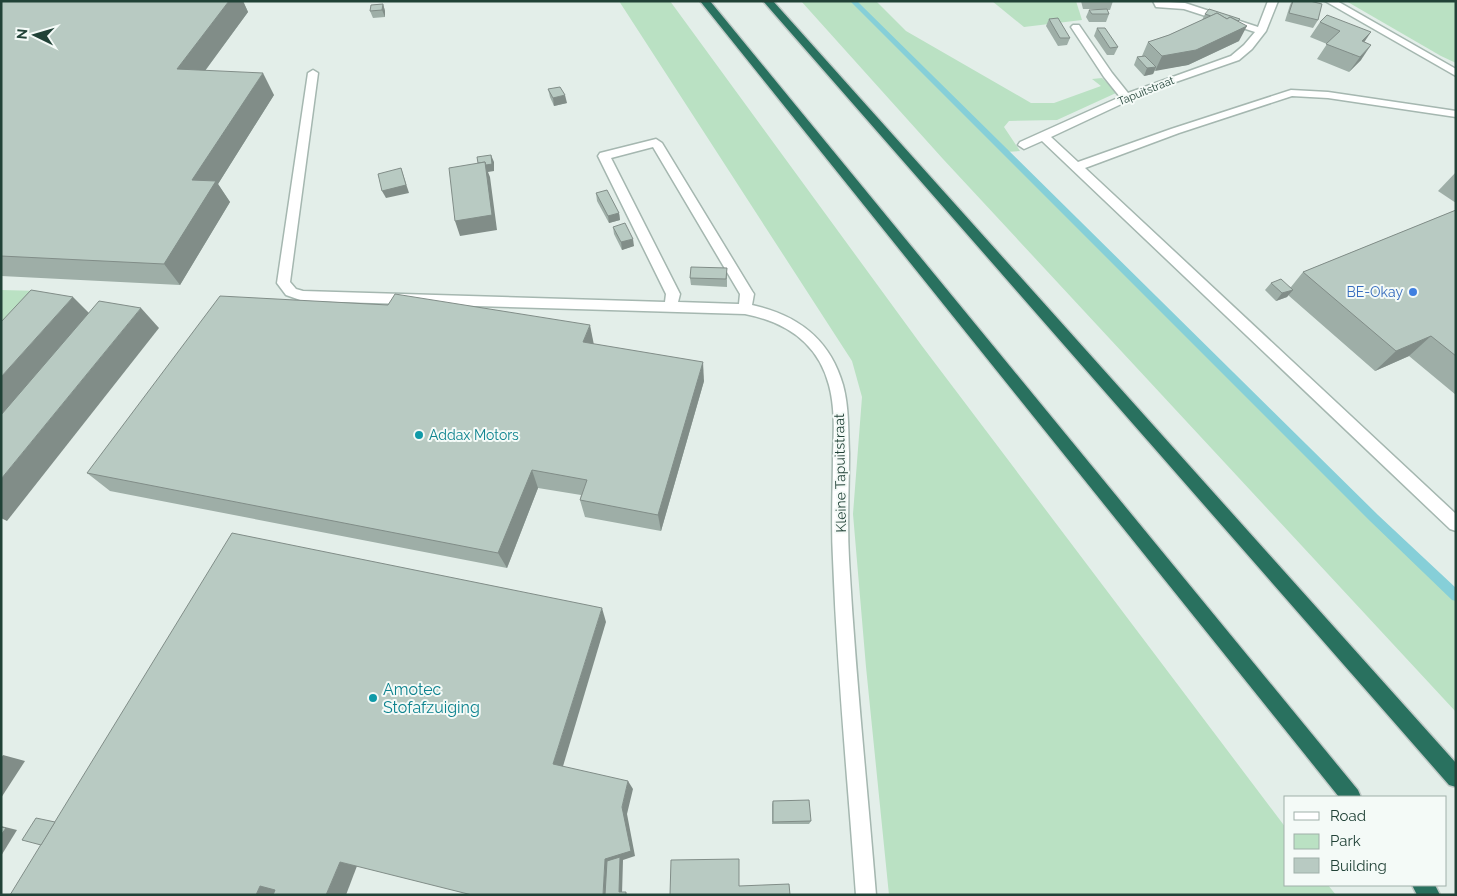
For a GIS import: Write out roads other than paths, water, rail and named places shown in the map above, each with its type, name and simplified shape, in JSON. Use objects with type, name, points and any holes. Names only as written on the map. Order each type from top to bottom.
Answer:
[{"type":"highway","points":[[705,1],[1350,796]]},
{"type":"highway","points":[[768,1],[1456,778]]},
{"type":"street","points":[[1158,1],[1159,5],[1185,6],[1261,31]]},
{"type":"street","name":"Tapuitstraat","points":[[1024,144],[1143,90],[1235,58],[1261,31],[1274,1]]},
{"type":"street","points":[[1330,1],[1456,73]]},
{"type":"street","points":[[1076,27],[1126,98]]},
{"type":"street","name":"Kleine Tapuitstraat","points":[[314,73],[283,283],[291,292],[303,296],[328,297],[745,309],[765,313],[786,321],[806,334],[823,355],[836,385],[841,420],[841,558],[866,895]]},
{"type":"street","points":[[1076,167],[1175,131],[1291,93],[1357,99],[1456,114]]},
{"type":"street","points":[[1044,136],[1456,524]]},
{"type":"street","points":[[671,307],[673,294],[604,156],[656,143],[747,294],[745,309]]},
{"type":"waterway","points":[[853,1],[1374,518],[1456,596]]},
{"type":"place","name":"BE-Okay","points":[[1413,292]]},
{"type":"place","name":"Addax Motors","points":[[419,435]]},
{"type":"place","name":"Amotec Stofafzuiging","points":[[373,698]]}]
